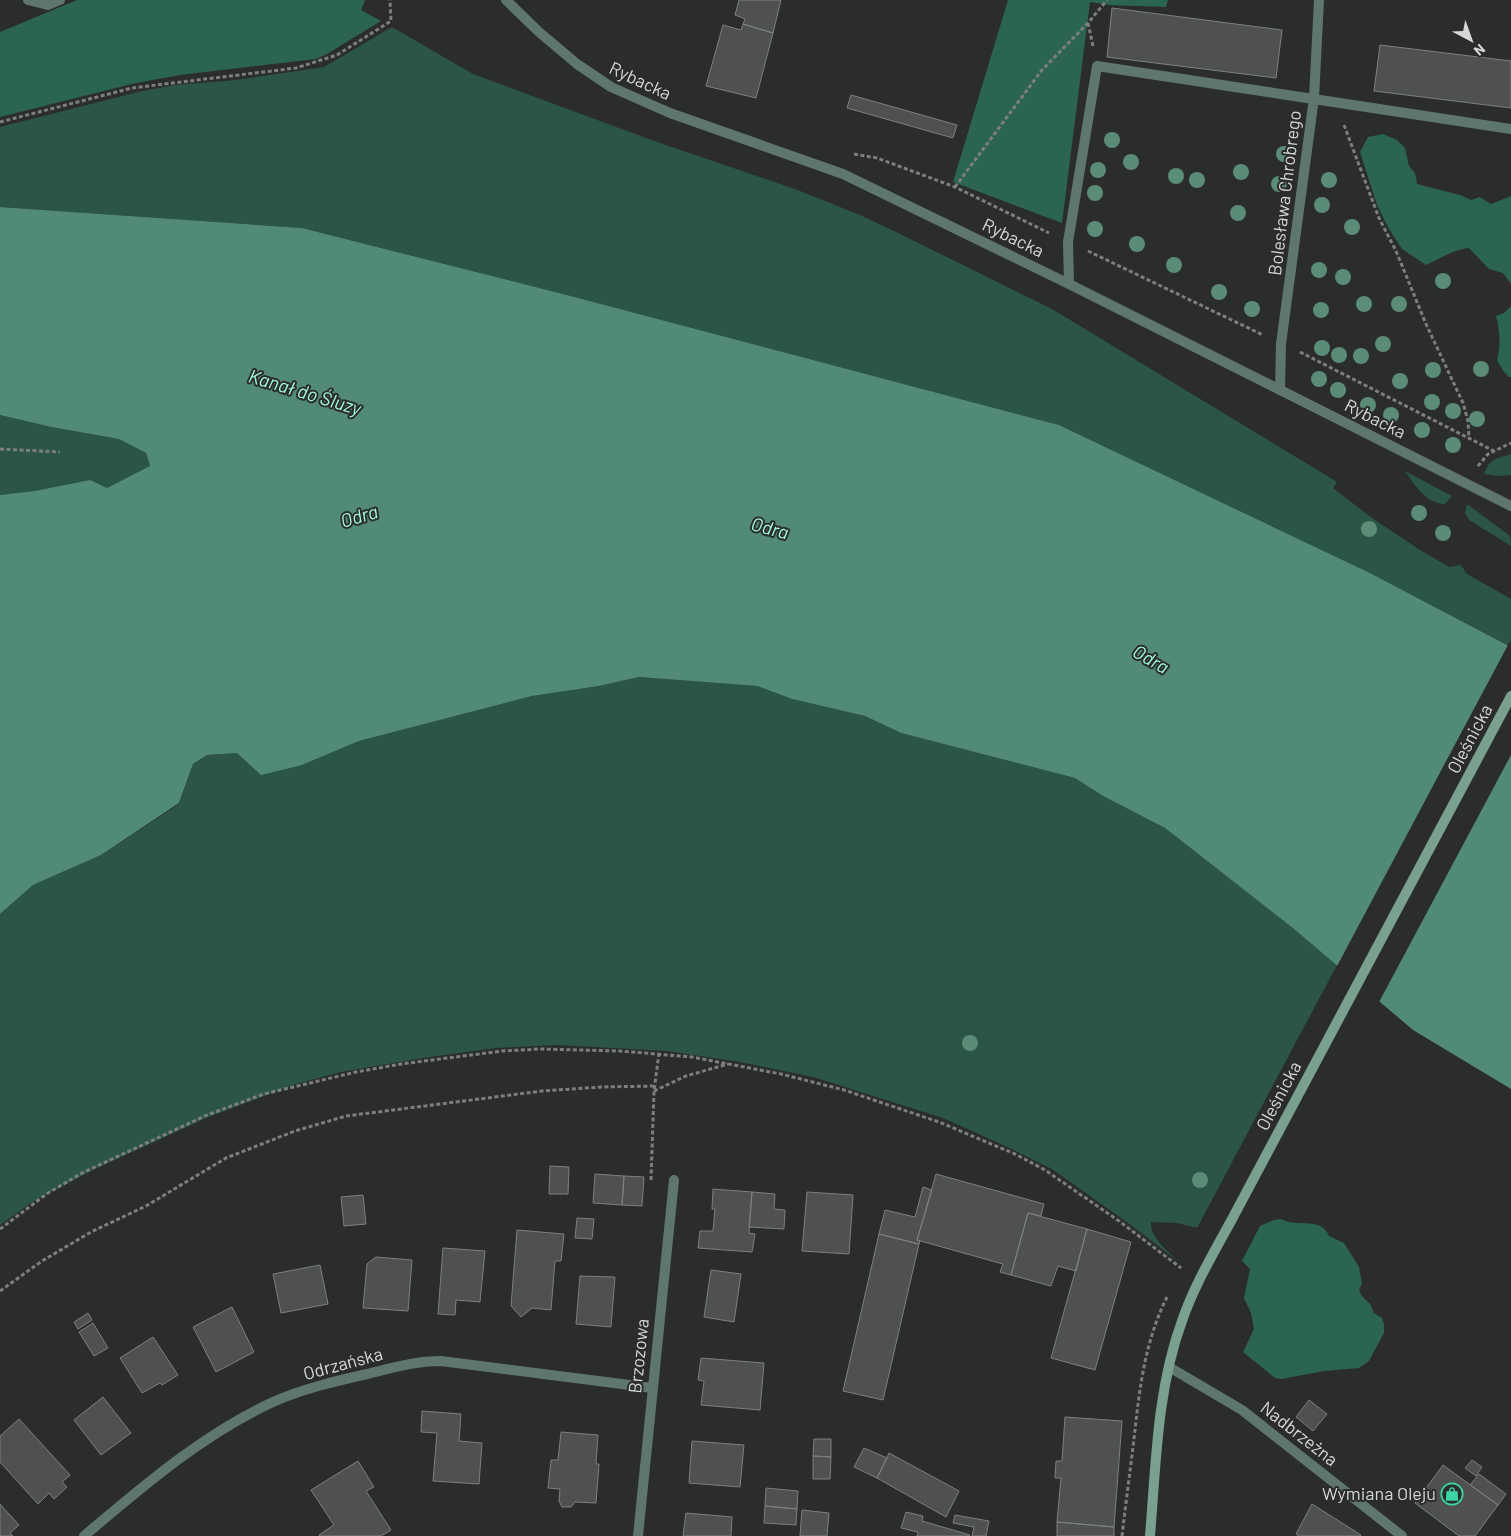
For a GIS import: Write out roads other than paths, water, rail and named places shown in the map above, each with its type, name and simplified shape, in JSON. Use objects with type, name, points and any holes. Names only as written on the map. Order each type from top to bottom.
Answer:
[{"type":"main road","name":"Oleśnicka","points":[[1150,1536],[1162,1405],[1174,1344],[1188,1304],[1511,696]]},
{"type":"street","points":[[28,0],[48,6],[60,0]]},
{"type":"street","name":"Rybacka","points":[[506,0],[539,32],[577,64],[611,87],[670,113],[843,174],[1069,284],[1511,506]]},
{"type":"street","name":"Bolesława Chrobrego","points":[[1280,390],[1282,344],[1314,98],[1319,0]]},
{"type":"street","points":[[1069,284],[1068,242],[1097,66],[1511,129]]},
{"type":"street","name":"Brzozowa","points":[[638,1536],[674,1180]]},
{"type":"street","name":"Odrzańska","points":[[84,1536],[182,1458],[250,1414],[293,1394],[358,1376],[421,1361],[442,1361],[652,1388]]},
{"type":"street","name":"Nadbrzeżna","points":[[1169,1367],[1232,1403],[1257,1421],[1402,1536]]},
{"type":"water","points":[[0,207],[302,228],[567,295],[1059,425],[1370,573],[1511,647],[1511,1089],[1413,1030],[1294,929],[1165,828],[1103,796],[1075,778],[901,733],[865,716],[792,699],[757,686],[639,677],[599,686],[532,696],[359,741],[302,765],[261,775],[237,753],[207,755],[193,764],[179,803],[101,855],[33,885],[0,914],[0,495],[35,491],[90,480],[107,488],[150,466],[146,453],[119,439],[51,427],[0,415]]},
{"type":"place","name":"Wymiana Oleju","points":[[1452,1494]]},
{"type":"water label","name":"Kanał do Śluzy","points":[[305,392]]},
{"type":"water label","name":"Odra","points":[[359,516]]},
{"type":"water label","name":"Odra","points":[[770,528]]},
{"type":"water label","name":"Odra","points":[[1151,659]]}]
